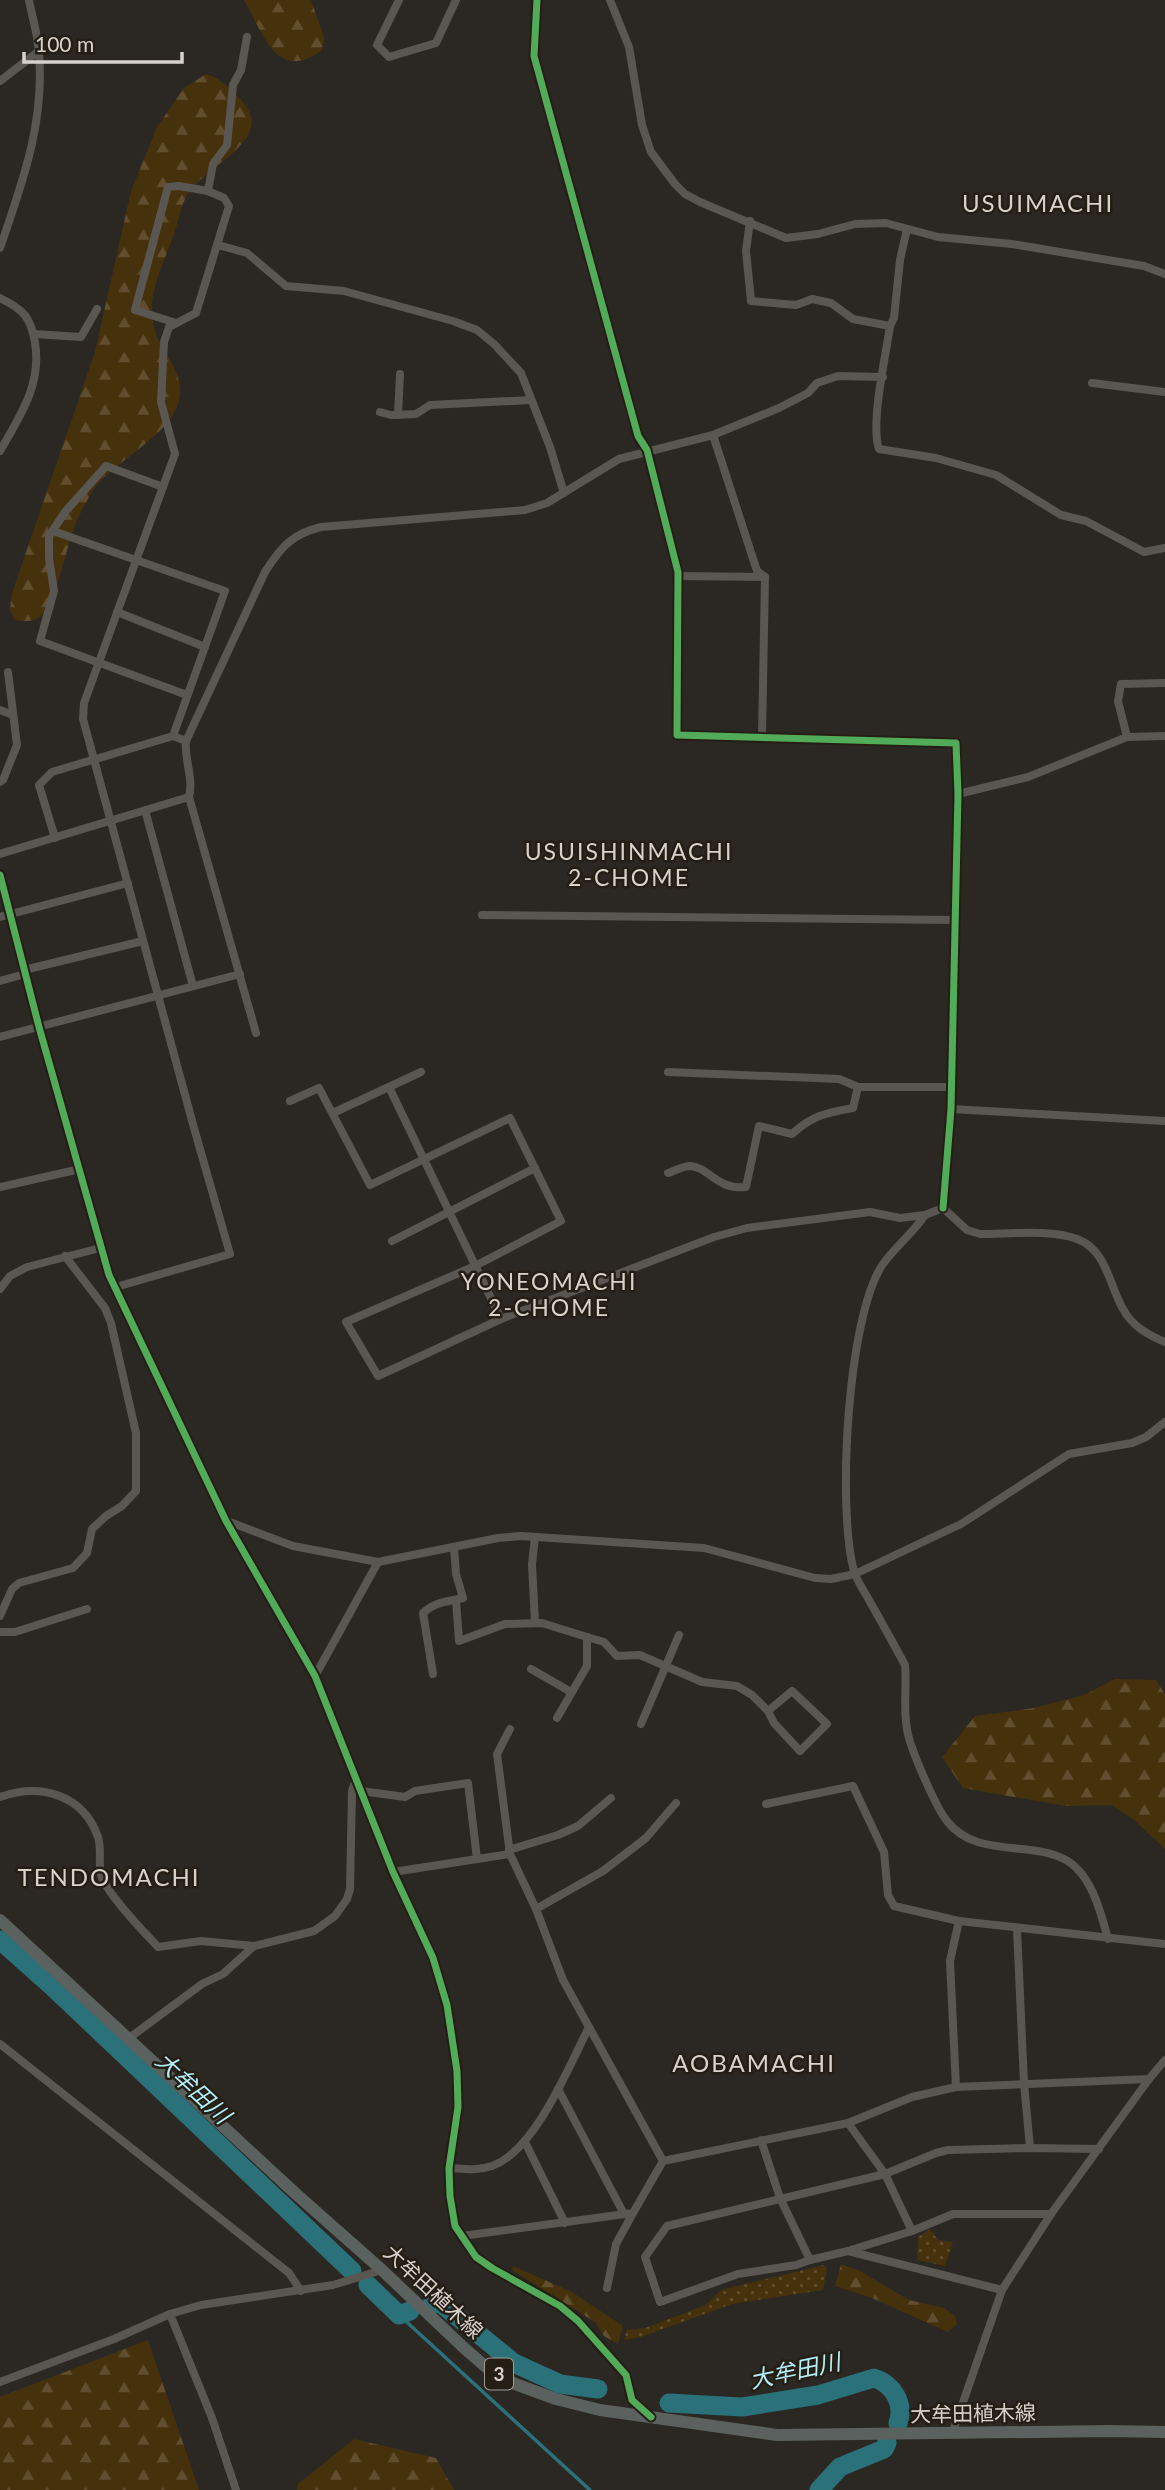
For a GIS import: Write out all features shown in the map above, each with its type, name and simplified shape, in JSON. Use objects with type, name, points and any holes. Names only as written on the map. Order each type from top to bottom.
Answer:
[{"type":"main road","name":"大牟田植木線","points":[[0,1920],[463,2347],[486,2367],[515,2384],[556,2399],[589,2407],[777,2435],[1165,2432]]},
{"type":"street","points":[[0,248],[33,146],[40,92],[39,51],[29,0]]},
{"type":"street","points":[[399,0],[377,46],[389,57],[436,43],[456,0]]},
{"type":"street","points":[[537,0],[534,56],[638,436],[646,450],[678,576],[677,734],[956,743],[958,794],[951,1110],[943,1208]]},
{"type":"street","points":[[610,0],[629,47],[642,125],[651,152],[685,194],[786,238],[818,234],[855,224],[886,223],[938,237],[1012,244],[1144,266],[1165,274]]},
{"type":"street","points":[[208,191],[213,164],[227,145],[233,85],[241,70],[247,37]]},
{"type":"street","points":[[0,81],[39,51]]},
{"type":"street","points":[[116,1287],[230,1254],[83,719],[84,703],[175,454],[161,402],[164,342],[169,327],[177,323],[196,313],[229,206],[224,198],[208,191],[179,186],[168,187],[135,310],[177,323]]},
{"type":"street","points":[[750,221],[746,251],[751,301],[796,305],[813,299],[831,303],[853,319],[890,326]]},
{"type":"street","points":[[907,229],[900,260],[894,318],[890,326],[875,438],[879,449],[936,458],[996,475],[1061,515],[1086,521],[1144,552],[1165,548]]},
{"type":"street","points":[[218,245],[247,253],[286,286],[344,291],[477,330],[521,373],[550,447],[564,493]]},
{"type":"street","points":[[0,298],[15,305],[27,316],[34,334],[38,358],[35,384],[29,399],[0,450]]},
{"type":"street","points":[[34,334],[81,337],[97,309]]},
{"type":"street","points":[[398,415],[400,374]]},
{"type":"street","points":[[256,1033],[189,797],[191,790],[186,750],[187,741],[265,572],[275,556],[292,538],[303,531],[321,527],[525,510],[547,503],[619,458],[713,435],[779,408],[808,393],[817,383],[838,376],[883,377]]},
{"type":"street","points":[[1091,383],[1165,392]]},
{"type":"street","points":[[380,412],[416,414],[430,405],[531,400]]},
{"type":"street","points":[[713,435],[757,571],[765,578],[762,737]]},
{"type":"street","points":[[163,486],[106,466],[65,512],[50,536],[49,558],[54,591],[40,641],[187,695]]},
{"type":"street","points":[[53,531],[225,591],[173,736]]},
{"type":"street","points":[[678,576],[765,578]]},
{"type":"street","points":[[117,612],[205,647]]},
{"type":"street","points":[[0,782],[4,780],[17,745],[8,672]]},
{"type":"street","points":[[1127,737],[1118,701],[1121,684],[1165,683]]},
{"type":"street","points":[[0,710],[13,715]]},
{"type":"street","points":[[55,838],[39,785],[52,772],[173,736],[187,741]]},
{"type":"street","points":[[958,794],[1028,777],[1127,737],[1165,736]]},
{"type":"street","points":[[0,854],[189,797]]},
{"type":"street","points":[[145,810],[193,986]]},
{"type":"street","points":[[0,875],[108,1275],[226,1521],[315,1676],[393,1872],[433,1958],[452,2032],[457,2071],[457,2107],[449,2168],[455,2226],[476,2257],[560,2306],[578,2321],[626,2375],[632,2400],[651,2417]]},
{"type":"street","points":[[0,917],[128,883]]},
{"type":"street","points":[[482,915],[954,920]]},
{"type":"street","points":[[0,981],[143,941]]},
{"type":"street","points":[[0,1037],[240,974]]},
{"type":"street","points":[[332,1112],[421,1072]]},
{"type":"street","points":[[668,1072],[839,1079],[858,1087],[951,1087]]},
{"type":"street","points":[[389,1087],[501,1319]]},
{"type":"street","points":[[668,1172],[689,1166],[701,1170],[716,1181],[736,1188],[746,1187],[759,1126],[792,1134],[806,1121],[820,1114],[853,1108],[858,1087]]},
{"type":"street","points":[[290,1101],[319,1088],[370,1185],[510,1118],[561,1221],[475,1266],[346,1322],[378,1376],[501,1319],[714,1237],[747,1228],[870,1212],[900,1218],[925,1215],[943,1208]]},
{"type":"street","points":[[951,1110],[1165,1121]]},
{"type":"street","points":[[392,1241],[535,1168]]},
{"type":"street","points":[[0,1187],[80,1169]]},
{"type":"street","points":[[943,1208],[967,1230],[980,1234],[1060,1235],[1077,1238],[1089,1245],[1099,1254],[1123,1310],[1147,1334],[1165,1342]]},
{"type":"street","points":[[925,1215],[916,1229],[883,1264],[866,1304],[859,1334],[847,1439],[848,1537],[855,1574],[905,1665],[906,1727],[911,1746],[946,1821],[979,1844],[1040,1853],[1066,1861],[1082,1875],[1098,1904],[1108,1939]]},
{"type":"street","points":[[0,1289],[10,1276],[27,1267],[100,1248]]},
{"type":"street","points":[[0,1616],[12,1589],[19,1583],[73,1568],[87,1553],[92,1529],[122,1506],[136,1491],[136,1433],[111,1323],[105,1308],[65,1256]]},
{"type":"street","points":[[226,1521],[293,1546],[379,1562],[498,1538],[535,1537],[704,1548],[815,1578],[831,1579],[855,1574],[961,1524],[1069,1454],[1132,1443],[1146,1437],[1165,1422]]},
{"type":"street","points":[[535,1537],[531,1564],[535,1623]]},
{"type":"street","points":[[433,1674],[423,1613],[430,1606],[444,1600],[463,1598],[456,1574],[454,1547]]},
{"type":"street","points":[[315,1676],[379,1562]]},
{"type":"street","points":[[456,1600],[459,1641],[505,1624],[542,1623],[604,1642],[617,1656],[640,1655],[702,1682],[737,1686],[752,1695],[768,1711],[774,1723],[800,1751],[827,1724],[792,1691],[768,1711]]},
{"type":"street","points":[[0,1632],[15,1632],[87,1609]]},
{"type":"street","points":[[641,1724],[679,1635]]},
{"type":"street","points":[[557,1718],[587,1666],[587,1637]]},
{"type":"street","points":[[531,1669],[571,1692]]},
{"type":"street","points":[[510,1729],[497,1754],[509,1852],[536,1909],[562,1980],[663,2161]]},
{"type":"street","points":[[0,1797],[18,1791],[35,1791],[74,1802],[87,1816],[99,1839],[101,1876],[120,1904],[158,1947],[201,1941],[254,1946],[314,1931],[335,1916],[347,1899],[350,1889],[352,1791],[356,1779]]},
{"type":"street","points":[[361,1791],[405,1797],[415,1791],[468,1783],[477,1859]]},
{"type":"street","points":[[766,1804],[852,1786],[884,1852],[888,1895],[894,1906],[959,1921],[1165,1944]]},
{"type":"street","points":[[393,1872],[509,1852],[578,1826],[611,1798]]},
{"type":"street","points":[[536,1909],[603,1871],[646,1838],[676,1803]]},
{"type":"street","points":[[956,2087],[950,1961],[959,1921]]},
{"type":"street","points":[[1017,1929],[1024,2083],[1030,2148]]},
{"type":"street","points":[[128,2039],[202,1984],[223,1974],[254,1946]]},
{"type":"street","points":[[449,2168],[473,2170],[494,2165],[525,2141],[558,2089],[589,2027]]},
{"type":"street","points":[[0,2044],[289,2273],[301,2291]]},
{"type":"street","points":[[952,2434],[1002,2290],[1051,2214],[1165,2060]]},
{"type":"street","points":[[607,2288],[616,2244],[629,2213],[663,2161],[848,2123],[912,2096],[956,2087],[1149,2079]]},
{"type":"street","points":[[558,2089],[629,2213]]},
{"type":"street","points":[[848,2123],[885,2174],[912,2231]]},
{"type":"street","points":[[761,2140],[780,2198],[810,2260]]},
{"type":"street","points":[[525,2141],[565,2223]]},
{"type":"street","points":[[1051,2214],[953,2214],[912,2231],[848,2251],[796,2265],[738,2274],[660,2302],[645,2257],[667,2226],[885,2174],[948,2150],[1099,2149]]},
{"type":"street","points":[[463,2236],[629,2213]]},
{"type":"street","points":[[848,2251],[1002,2290]]},
{"type":"street","points":[[0,2382],[94,2347],[170,2314],[201,2305],[341,2283],[382,2270]]},
{"type":"street","points":[[170,2314],[212,2418],[236,2490]]},
{"type":"green space","points":[[244,0],[311,0],[324,37],[322,50],[307,59],[293,61],[283,58],[265,39]]},
{"type":"green space","points":[[206,74],[220,81],[239,98],[250,113],[251,127],[245,140],[234,152],[193,187],[185,199],[154,292],[152,310],[155,330],[178,378],[178,404],[164,427],[105,476],[94,489],[75,525],[50,604],[44,613],[31,621],[15,620],[10,610],[12,593],[95,352],[131,191],[157,127],[184,88]]},
{"type":"green space","points":[[1115,1679],[1156,1680],[1165,1694],[1165,1849],[1133,1819],[1112,1805],[1065,1806],[963,1788],[942,1757],[975,1716],[1034,1708],[1084,1695]]},
{"type":"green space","points":[[930,2229],[938,2240],[953,2242],[945,2266],[917,2260],[918,2237]]},
{"type":"green space","points":[[841,2264],[858,2270],[909,2300],[944,2308],[955,2316],[957,2324],[948,2332],[872,2298],[835,2286]]},
{"type":"green space","points":[[824,2265],[827,2269],[823,2290],[732,2304],[641,2337],[624,2340],[627,2330],[645,2328],[706,2305],[721,2290]]},
{"type":"green space","points":[[513,2266],[572,2292],[623,2326],[618,2344],[604,2336],[595,2322],[512,2270]]},
{"type":"green space","points":[[148,2340],[199,2490],[0,2490],[0,2397]]},
{"type":"green space","points":[[354,2439],[436,2458],[454,2490],[297,2490],[298,2484]]},
{"type":"waterway","name":"大牟田川","points":[[0,1940],[352,2271]]},
{"type":"waterway","name":"大牟田川","points":[[368,2285],[399,2315],[410,2311]]},
{"type":"waterway","name":"大牟田川","points":[[432,2304],[439,2302],[514,2363],[560,2384],[598,2389]]},
{"type":"waterway","points":[[399,2315],[590,2490]]},
{"type":"waterway","name":"大牟田川","points":[[669,2403],[742,2407],[818,2395],[874,2378],[887,2385],[896,2396],[900,2409],[898,2423]]},
{"type":"waterway","name":"大牟田川","points":[[819,2490],[840,2467],[884,2449],[887,2443]]},
{"type":"cycle path","points":[[537,0],[534,56],[638,436],[647,450],[678,572],[677,735],[956,743],[958,794],[951,1109],[943,1208]]},
{"type":"cycle path","points":[[0,875],[39,1027],[109,1275],[226,1521],[315,1676],[393,1872],[433,1958],[447,2005],[457,2071],[458,2107],[449,2168],[455,2226],[476,2257],[560,2306],[578,2321],[626,2375],[632,2400],[651,2417]]},
{"type":"district","name":"USUIMACHI","points":[[1038,204]]},
{"type":"district","name":"USUISHINMACHI 2-CHOME","points":[[629,865]]},
{"type":"district","name":"YONEOMACHI 2-CHOME","points":[[549,1295]]},
{"type":"district","name":"TENDOMACHI","points":[[109,1878]]},
{"type":"district","name":"AOBAMACHI","points":[[754,2064]]}]
